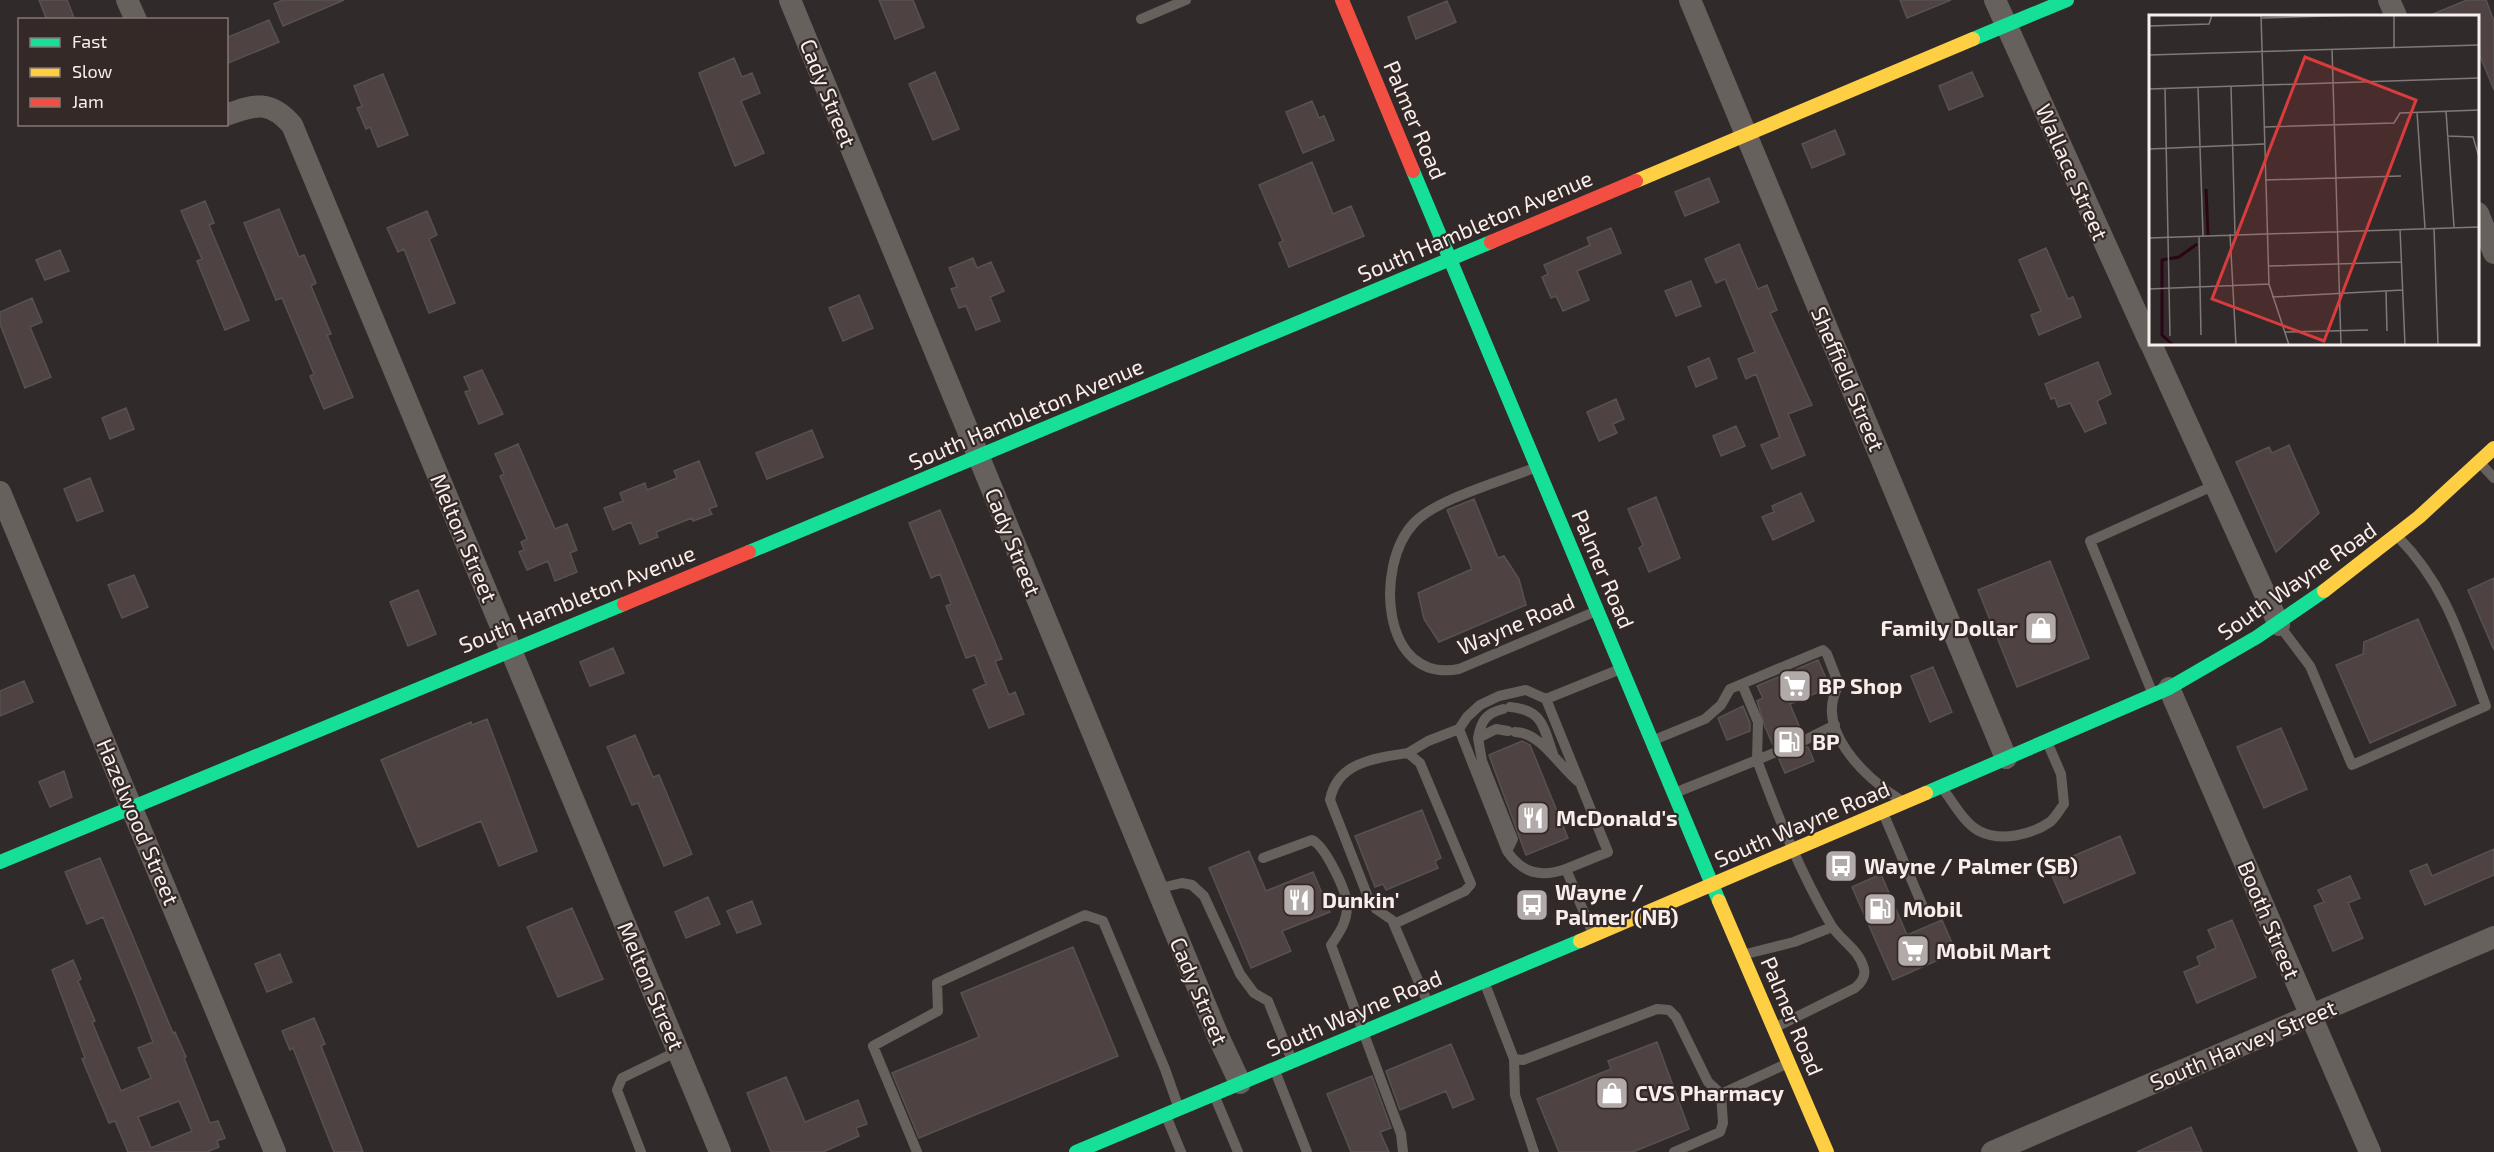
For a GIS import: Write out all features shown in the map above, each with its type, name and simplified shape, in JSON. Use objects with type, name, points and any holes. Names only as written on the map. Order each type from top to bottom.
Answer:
[{"type":"street","points":[[127,0],[135,18]]},
{"type":"street","name":"Cady Street","points":[[790,0],[1156,889],[1240,1083]]},
{"type":"street","name":"Palmer Road","points":[[1342,0],[1712,885],[1827,1152]]},
{"type":"street","name":"Sheffield Street","points":[[1690,0],[2006,758]]},
{"type":"street","name":"Wallace Street","points":[[1995,0],[2149,339]]},
{"type":"street","name":"South Hambleton Avenue","points":[[0,862],[978,457],[2067,0]]},
{"type":"street","points":[[2389,0],[2396,15]]},
{"type":"street","name":"Melton Street","points":[[228,114],[246,108],[265,106],[279,111],[292,125],[720,1152]]},
{"type":"street","points":[[2479,216],[2494,253]]},
{"type":"street","name":"Wallace Street","points":[[2152,345],[2279,625]]},
{"type":"street","name":"South Wayne Road","points":[[1080,1151],[1792,851],[2161,691],[2236,652],[2279,625],[2397,536],[2494,448]]},
{"type":"street","name":"Hazelwood Street","points":[[0,492],[275,1152]]},
{"type":"street","name":"Booth Street","points":[[2161,691],[2370,1152]]},
{"type":"street","name":"South Harvey Street","points":[[1992,1152],[2494,937]]},
{"type":"lane","points":[[1142,19],[1186,0]]},
{"type":"lane","points":[[2479,462],[2494,478]]},
{"type":"lane","name":"Wayne Road","points":[[1537,467],[1428,510],[1413,524],[1402,540],[1395,562],[1389,600],[1401,644],[1427,668],[1442,673],[1459,669],[1597,611]]},
{"type":"lane","points":[[2161,691],[2090,541],[2215,485]]},
{"type":"lane","points":[[2279,625],[2310,666],[2352,765],[2490,706],[2444,596],[2414,553],[2397,536]]},
{"type":"lane","points":[[1652,741],[1705,719],[1721,705],[1730,689],[1822,650],[1827,654],[1839,684],[1831,697],[1835,725],[1850,758],[1875,784],[1904,802]]},
{"type":"lane","points":[[1546,699],[1622,669]]},
{"type":"lane","points":[[1742,684],[1758,722],[1757,760],[1792,851],[1832,927],[1860,958],[1865,971],[1863,981],[1855,988],[1774,1029]]},
{"type":"lane","points":[[1428,1004],[1394,924],[1376,909],[1368,897],[1330,800],[1333,784],[1345,772],[1364,762],[1408,753],[1428,741],[1459,729],[1467,717],[1480,705],[1505,694],[1526,690],[1546,699],[1608,852],[1550,875],[1532,873],[1515,862],[1507,850],[1459,729]]},
{"type":"lane","points":[[1507,850],[1513,840],[1482,761],[1478,738],[1481,722],[1492,711],[1526,708],[1538,716],[1556,762]]},
{"type":"lane","points":[[1805,740],[1835,725]]},
{"type":"lane","points":[[1478,738],[1496,729],[1525,732],[1539,740],[1556,762],[1580,783]]},
{"type":"lane","points":[[1941,786],[1964,817],[1979,831],[2001,837],[2024,834],[2051,821],[2064,804],[2061,774],[2047,741]]},
{"type":"lane","points":[[1674,794],[1776,752]]},
{"type":"lane","points":[[1394,924],[1465,891],[1471,884],[1419,763],[1408,753]]},
{"type":"lane","points":[[1883,812],[1923,907]]},
{"type":"lane","points":[[1263,858],[1312,840],[1320,843],[1324,851],[1347,904],[1343,930],[1331,945],[1401,1134],[1403,1152]]},
{"type":"lane","points":[[1566,869],[1593,935]]},
{"type":"lane","points":[[1156,889],[1182,884],[1192,885],[1204,896],[1240,974],[1254,993],[1268,1001],[1292,1061]]},
{"type":"lane","points":[[917,1152],[873,1046],[938,1011],[937,983],[1085,915],[1103,921],[1166,1069],[1179,1109]]},
{"type":"lane","points":[[1742,955],[1794,942],[1832,927]]},
{"type":"lane","points":[[1484,981],[1514,1059],[1515,1095],[1534,1152]]},
{"type":"lane","points":[[1514,1059],[1522,1060],[1657,1009],[1669,1010],[1676,1017],[1708,1082],[1721,1094],[1723,1123],[1720,1132],[1674,1152]]},
{"type":"lane","points":[[641,1152],[617,1090],[622,1078],[678,1051]]},
{"type":"lane","points":[[1721,1094],[1789,1063]]},
{"type":"lane","points":[[1274,1069],[1307,1152]]},
{"type":"lane","points":[[1213,1094],[1238,1152]]},
{"type":"lane","points":[[1165,1115],[1181,1152]]},
{"type":"building","points":[[39,0],[67,0],[74,18],[46,18]]},
{"type":"building","points":[[283,0],[344,0],[283,26],[274,4]]},
{"type":"building","points":[[879,0],[913,0],[924,27],[895,39]]},
{"type":"building","points":[[1900,0],[1951,0],[1907,18]]},
{"type":"building","points":[[2467,0],[2486,0],[2494,21],[2494,90],[2479,53],[2479,15],[2430,15]]},
{"type":"building","points":[[1447,1],[1456,22],[1416,39],[1408,17]]},
{"type":"building","points":[[269,20],[279,42],[228,63],[228,37]]},
{"type":"building","points":[[734,58],[742,77],[752,73],[760,93],[741,101],[764,153],[735,166],[699,73]]},
{"type":"building","points":[[935,72],[959,129],[933,140],[909,84]]},
{"type":"building","points":[[1972,72],[1983,96],[1949,110],[1939,86]]},
{"type":"building","points":[[383,74],[408,135],[378,147],[370,127],[366,129],[357,108],[362,106],[354,86]]},
{"type":"building","points":[[1312,101],[1319,118],[1324,116],[1334,140],[1303,153],[1286,112]]},
{"type":"building","points":[[1835,130],[1845,154],[1812,168],[1802,144]]},
{"type":"building","points":[[1312,162],[1333,214],[1351,206],[1364,236],[1289,267],[1279,243],[1283,241],[1259,185]]},
{"type":"building","points":[[1709,178],[1719,202],[1685,216],[1675,192]]},
{"type":"building","points":[[205,201],[214,223],[209,225],[249,320],[225,330],[197,261],[202,259],[181,211]]},
{"type":"building","points":[[279,209],[299,257],[304,255],[316,283],[311,286],[331,334],[327,335],[353,397],[324,409],[310,376],[314,374],[282,298],[276,300],[244,223]]},
{"type":"building","points":[[427,211],[437,235],[429,239],[455,303],[429,313],[404,249],[398,252],[387,228]]},
{"type":"building","points":[[1611,228],[1621,253],[1577,271],[1589,300],[1563,311],[1556,296],[1551,298],[1542,277],[1548,274],[1544,265],[1590,245],[1587,238]]},
{"type":"building","points":[[1739,244],[1758,289],[1767,285],[1777,310],[1770,313],[1812,405],[1788,414],[1805,455],[1772,469],[1761,445],[1780,437],[1756,374],[1746,379],[1738,359],[1755,352],[1725,279],[1716,283],[1705,259]]},
{"type":"building","points":[[2046,248],[2068,299],[2073,297],[2081,317],[2039,335],[2031,315],[2041,311],[2019,260]]},
{"type":"building","points":[[60,250],[69,271],[45,280],[36,260]]},
{"type":"building","points":[[973,258],[977,268],[991,262],[1004,291],[990,297],[1000,321],[976,330],[966,306],[959,308],[951,289],[957,287],[949,268]]},
{"type":"building","points":[[1691,281],[1701,306],[1676,316],[1665,291]]},
{"type":"building","points":[[859,295],[873,328],[843,341],[829,308]]},
{"type":"building","points":[[32,298],[42,322],[30,327],[51,377],[25,388],[0,324],[0,312]]},
{"type":"building","points":[[1709,358],[1717,378],[1696,387],[1688,367]]},
{"type":"building","points":[[2098,362],[2111,394],[2097,401],[2106,423],[2085,432],[2070,403],[2058,407],[2055,398],[2051,399],[2045,384]]},
{"type":"building","points":[[482,370],[503,414],[479,424],[465,392],[470,390],[464,377]]},
{"type":"building","points":[[1616,399],[1624,419],[1613,424],[1617,433],[1599,441],[1587,412]]},
{"type":"building","points":[[126,408],[134,429],[110,439],[102,418]]},
{"type":"building","points":[[1736,426],[1745,446],[1721,456],[1713,436]]},
{"type":"building","points":[[812,430],[823,457],[767,479],[756,453]]},
{"type":"building","points":[[518,444],[555,529],[567,524],[577,550],[570,553],[577,572],[555,581],[548,561],[527,570],[519,552],[524,550],[521,542],[527,539],[500,476],[504,474],[495,454]]},
{"type":"building","points":[[2289,445],[2319,513],[2276,552],[2236,462],[2269,447],[2272,453]]},
{"type":"building","points":[[699,461],[717,506],[709,509],[712,514],[693,521],[692,518],[656,532],[658,537],[640,544],[631,522],[613,530],[604,508],[623,501],[620,493],[645,483],[647,490],[677,478],[674,471]]},
{"type":"building","points":[[90,478],[103,511],[77,521],[64,489]]},
{"type":"building","points":[[1801,493],[1814,521],[1773,540],[1762,517],[1774,512],[1772,506]]},
{"type":"building","points":[[1656,497],[1680,558],[1649,572],[1639,548],[1643,545],[1628,509]]},
{"type":"building","points":[[1474,499],[1498,558],[1504,556],[1519,579],[1526,605],[1439,642],[1424,619],[1418,593],[1472,569],[1447,510]]},
{"type":"building","points":[[940,510],[1002,659],[995,661],[1009,695],[1015,692],[1024,714],[989,728],[973,690],[986,684],[975,655],[966,658],[946,606],[951,604],[940,574],[931,578],[909,523]]},
{"type":"building","points":[[2050,561],[2089,658],[2017,687],[1978,590]]},
{"type":"building","points":[[134,575],[148,607],[122,618],[108,585]]},
{"type":"building","points":[[2494,578],[2494,650],[2468,590]]},
{"type":"building","points":[[418,590],[436,634],[408,646],[390,602]]},
{"type":"building","points":[[2418,619],[2456,705],[2370,743],[2336,665],[2363,654],[2364,642]]},
{"type":"building","points":[[613,648],[624,673],[590,686],[580,662]]},
{"type":"building","points":[[1818,660],[1830,687],[1790,704],[1802,733],[1798,736],[1798,743],[1801,747],[1808,747],[1814,761],[1785,773],[1779,759],[1783,750],[1780,746],[1773,745],[1765,727],[1757,701],[1763,698],[1757,686]]},
{"type":"building","points":[[1933,667],[1952,712],[1930,722],[1911,676]]},
{"type":"building","points":[[24,681],[33,702],[0,716],[0,691]]},
{"type":"building","points":[[1743,706],[1750,723],[1750,731],[1727,740],[1718,718]]},
{"type":"building","points":[[487,719],[537,851],[499,866],[481,821],[418,847],[381,760],[471,722],[472,725]]},
{"type":"building","points":[[2281,728],[2307,789],[2264,808],[2237,747]]},
{"type":"building","points":[[635,735],[653,777],[659,775],[692,854],[664,866],[638,803],[632,805],[607,747]]},
{"type":"building","points":[[1522,741],[1530,745],[1568,838],[1526,855],[1489,755]]},
{"type":"building","points":[[64,771],[72,797],[50,807],[39,782]]},
{"type":"building","points":[[1422,810],[1441,858],[1435,861],[1438,868],[1386,890],[1383,884],[1375,887],[1355,836]]},
{"type":"building","points":[[2120,836],[2135,873],[2064,903],[2048,867]]},
{"type":"building","points":[[2494,849],[2494,875],[2425,905],[2410,871],[2427,864],[2432,876]]},
{"type":"building","points":[[1249,851],[1266,891],[1313,872],[1330,912],[1282,931],[1291,951],[1251,968],[1209,868]]},
{"type":"building","points":[[100,858],[173,1033],[175,1032],[186,1057],[184,1058],[210,1123],[218,1121],[225,1138],[217,1141],[219,1147],[207,1152],[128,1152],[115,1121],[109,1123],[82,1059],[85,1058],[52,970],[73,960],[81,979],[78,981],[95,1021],[92,1022],[121,1091],[151,1078],[138,1048],[153,1042],[103,917],[87,924],[65,872]],"holes":[[[179,1101],[192,1131],[151,1148],[138,1117]]]},
{"type":"building","points":[[1881,874],[1907,935],[1942,920],[1956,952],[1893,980],[1852,887]]},
{"type":"building","points":[[2350,876],[2360,898],[2348,903],[2363,938],[2333,951],[2314,906],[2324,902],[2318,890]]},
{"type":"building","points":[[708,897],[720,924],[686,938],[675,912]]},
{"type":"building","points":[[752,901],[761,924],[737,933],[727,911]]},
{"type":"building","points":[[572,908],[603,979],[558,997],[527,927]]},
{"type":"building","points":[[2232,920],[2256,977],[2197,1003],[2184,972],[2200,965],[2197,957],[2216,948],[2208,930]]},
{"type":"building","points":[[1073,947],[1118,1056],[919,1138],[892,1073],[979,1037],[961,993]]},
{"type":"building","points":[[280,954],[292,982],[267,992],[255,964]]},
{"type":"building","points":[[314,1018],[325,1044],[321,1046],[363,1152],[334,1152],[293,1048],[290,1050],[282,1031]]},
{"type":"building","name":"CVS Pharmacy","points":[[1657,1042],[1689,1129],[1633,1152],[1559,1152],[1537,1099],[1611,1069],[1608,1061]]},
{"type":"building","points":[[1451,1044],[1474,1099],[1453,1108],[1446,1091],[1400,1110],[1386,1071]]},
{"type":"building","points":[[1372,1076],[1391,1128],[1380,1132],[1389,1152],[1351,1152],[1327,1094]]},
{"type":"building","points":[[786,1077],[805,1122],[858,1100],[867,1124],[856,1128],[859,1136],[823,1152],[771,1152],[747,1093]]},
{"type":"building","points":[[2191,1127],[2202,1152],[2137,1152]]},
{"type":"traffic: fast","points":[[1973,39],[2067,0]]},
{"type":"traffic: fast","points":[[1413,171],[1719,901]]},
{"type":"traffic: fast","points":[[749,552],[1491,242]]},
{"type":"traffic: fast","points":[[1926,793],[2169,688],[2257,637],[2324,591]]},
{"type":"traffic: fast","points":[[0,862],[624,604]]},
{"type":"traffic: fast","points":[[1076,1152],[1580,941]]},
{"type":"traffic: slow","points":[[1636,181],[1973,39]]},
{"type":"traffic: slow","points":[[2324,591],[2419,517],[2494,448]]},
{"type":"traffic: slow","points":[[1580,941],[1926,793]]},
{"type":"traffic: slow","points":[[1719,901],[1827,1152]]},
{"type":"traffic: jam","points":[[1342,0],[1413,171]]},
{"type":"traffic: jam","points":[[1491,242],[1636,181]]},
{"type":"traffic: jam","points":[[624,604],[749,552]]},
{"type":"place","name":"Family Dollar","points":[[2041,628]]},
{"type":"place","name":"BP Shop","points":[[1795,686]]},
{"type":"place","name":"BP","points":[[1789,742]]},
{"type":"place","name":"McDonald's","points":[[1533,818]]},
{"type":"place","name":"Wayne / Palmer (SB)","points":[[1841,866]]},
{"type":"place","name":"Dunkin'","points":[[1299,900]]},
{"type":"place","name":"Wayne / Palmer (NB)","points":[[1532,905]]},
{"type":"place","name":"Mobil","points":[[1880,909]]},
{"type":"place","name":"Mobil Mart","points":[[1913,951]]},
{"type":"place","name":"CVS Pharmacy","points":[[1612,1093]]}]
